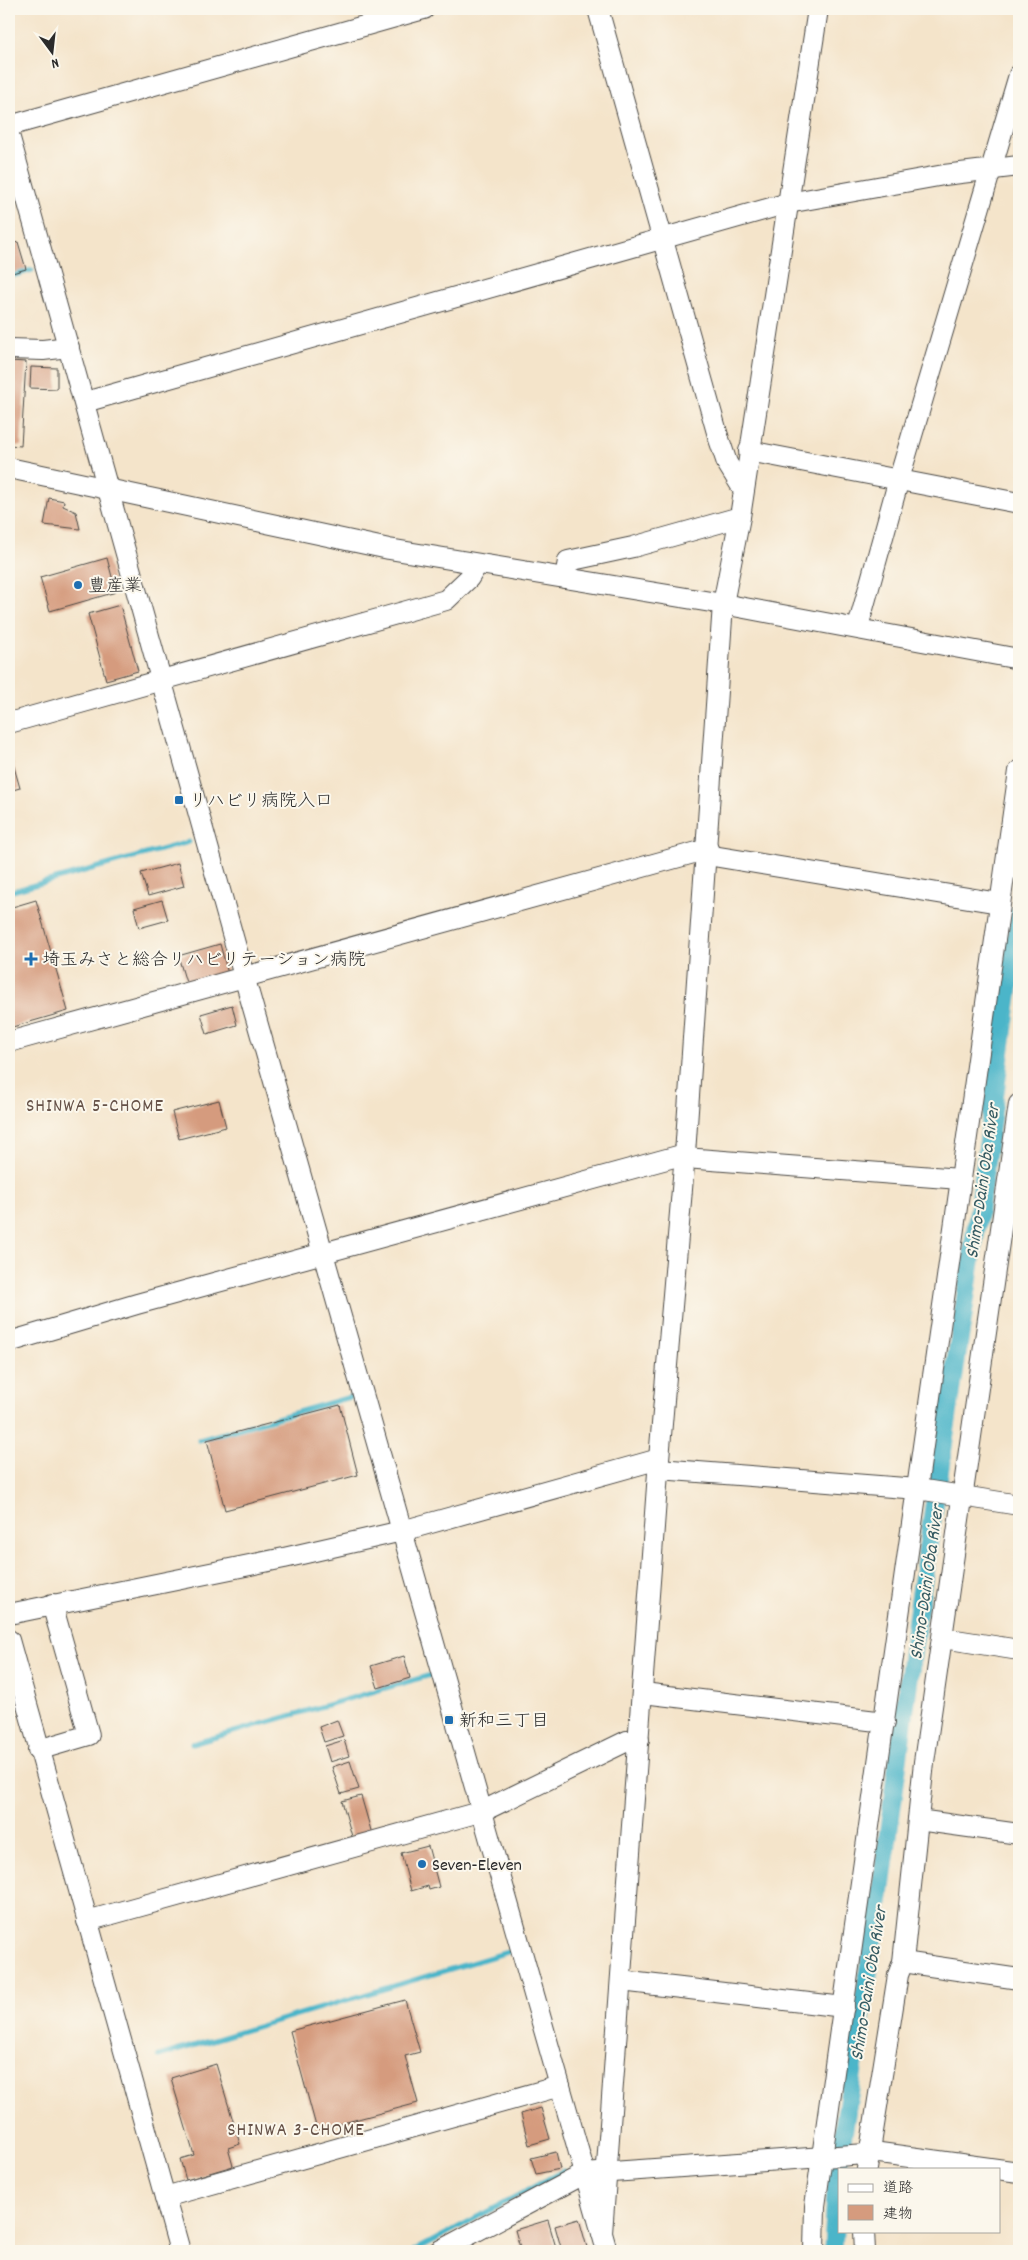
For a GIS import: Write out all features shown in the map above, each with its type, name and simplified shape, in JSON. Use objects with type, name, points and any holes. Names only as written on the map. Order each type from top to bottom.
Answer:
[{"type":"street","points":[[9,126],[424,9]]},
{"type":"street","points":[[598,9],[726,463],[743,489]]},
{"type":"street","points":[[604,2242],[605,2173],[659,1464],[685,1156],[708,852],[724,604],[740,517],[818,9]]},
{"type":"street","points":[[858,627],[899,479],[1019,75]]},
{"type":"street","points":[[9,135],[244,976],[604,2242]]},
{"type":"street","points":[[85,402],[788,203],[944,175],[990,171],[1019,166]]},
{"type":"street","points":[[9,349],[43,350],[69,347]]},
{"type":"street","points":[[749,451],[1019,502]]},
{"type":"street","points":[[9,468],[109,488],[389,550],[724,604],[858,627],[1019,658]]},
{"type":"street","points":[[565,578],[568,561],[633,547],[740,517]]},
{"type":"street","points":[[9,722],[446,600],[469,578],[477,564]]},
{"type":"street","points":[[814,2251],[815,2206],[822,2155],[1019,771]]},
{"type":"street","points":[[9,1042],[244,976],[708,852],[999,903]]},
{"type":"street","points":[[868,2161],[898,1975],[903,1962],[924,1762],[963,1496],[1013,1193],[1019,1104]]},
{"type":"street","points":[[9,1342],[137,1304],[685,1156],[960,1179]]},
{"type":"street","points":[[9,1614],[284,1558],[402,1531],[659,1464],[918,1489],[1019,1505]]},
{"type":"street","points":[[38,1750],[88,1735],[52,1604]]},
{"type":"street","points":[[943,1638],[1019,1650]]},
{"type":"street","points":[[9,1640],[38,1750],[180,2251]]},
{"type":"street","points":[[643,1693],[884,1722]]},
{"type":"street","points":[[87,1921],[483,1811],[627,1741],[639,1740]]},
{"type":"street","points":[[918,1820],[1019,1834]]},
{"type":"street","points":[[903,1962],[1019,1979]]},
{"type":"street","points":[[621,1981],[844,2007]]},
{"type":"street","points":[[166,2197],[560,2086]]},
{"type":"street","points":[[439,2251],[584,2174],[822,2155],[868,2161],[880,2153],[990,2168]]},
{"type":"street","points":[[1000,2169],[1019,2172]]},
{"type":"street","points":[[864,2232],[865,2251]]},
{"type":"building","points":[[18,242],[26,269],[9,274],[9,245]]},
{"type":"building","points":[[9,361],[26,362],[21,446],[9,445]]},
{"type":"building","points":[[31,367],[57,368],[57,389],[30,388]]},
{"type":"building","points":[[49,498],[64,501],[63,506],[76,512],[80,529],[44,525]]},
{"type":"building","name":"豊産業","points":[[107,558],[116,592],[50,611],[40,577]]},
{"type":"building","points":[[120,605],[138,671],[106,680],[88,614]]},
{"type":"building","points":[[12,760],[20,788],[9,791],[9,761]]},
{"type":"building","points":[[178,863],[184,886],[148,896],[141,873]]},
{"type":"building","name":"埼玉みさと総合リハビリテーション病院","points":[[36,900],[68,1011],[9,1028],[9,908]]},
{"type":"building","points":[[162,900],[168,920],[139,928],[134,908]]},
{"type":"building","points":[[220,944],[228,974],[187,986],[178,956]]},
{"type":"building","points":[[232,1005],[237,1025],[207,1034],[201,1014]]},
{"type":"building","points":[[219,1100],[226,1127],[179,1139],[172,1112]]},
{"type":"building","points":[[340,1405],[358,1475],[225,1510],[207,1440]]},
{"type":"building","points":[[404,1656],[410,1678],[378,1688],[371,1666]]},
{"type":"building","points":[[337,1720],[343,1736],[324,1742],[319,1727]]},
{"type":"building","points":[[344,1740],[349,1756],[330,1762],[325,1746]]},
{"type":"building","points":[[350,1761],[359,1789],[341,1794],[332,1767]]},
{"type":"building","points":[[361,1796],[372,1834],[353,1840],[342,1801]]},
{"type":"building","points":[[428,1846],[439,1887],[429,1890],[428,1886],[411,1891],[401,1853]]},
{"type":"building","points":[[405,2000],[420,2052],[405,2056],[418,2103],[317,2130],[290,2031]]},
{"type":"building","points":[[216,2064],[240,2144],[228,2148],[233,2166],[186,2180],[180,2159],[194,2155],[171,2078]]},
{"type":"building","points":[[541,2108],[550,2139],[529,2145],[521,2114]]},
{"type":"building","points":[[556,2152],[560,2169],[536,2174],[531,2158]]},
{"type":"building","points":[[579,2219],[588,2251],[562,2251],[555,2226]]},
{"type":"building","points":[[548,2220],[557,2251],[521,2251],[515,2230]]},
{"type":"waterway","points":[[9,277],[32,270]]},
{"type":"waterway","points":[[9,892],[189,842]]},
{"type":"waterway","name":"Shimo-Daini Oba River","points":[[833,2251],[837,2172],[879,1903],[916,1626],[982,1189],[1019,914]]},
{"type":"waterway","points":[[199,1440],[357,1395]]},
{"type":"waterway","points":[[192,1744],[431,1675]]},
{"type":"waterway","points":[[159,2056],[511,1951]]},
{"type":"waterway","points":[[414,2251],[563,2171]]},
{"type":"place","name":"豊産業","points":[[78,585]]},
{"type":"place","name":"リハビリ病院入口","points":[[179,800]]},
{"type":"place","name":"埼玉みさと総合リハビリテーション病院","points":[[31,959]]},
{"type":"place","name":"新和三丁目","points":[[449,1720]]},
{"type":"place","name":"Seven-Eleven","points":[[422,1864]]},
{"type":"district","name":"SHINWA 5-CHOME","points":[[95,1104]]},
{"type":"district","name":"SHINWA 3-CHOME","points":[[296,2128]]}]
